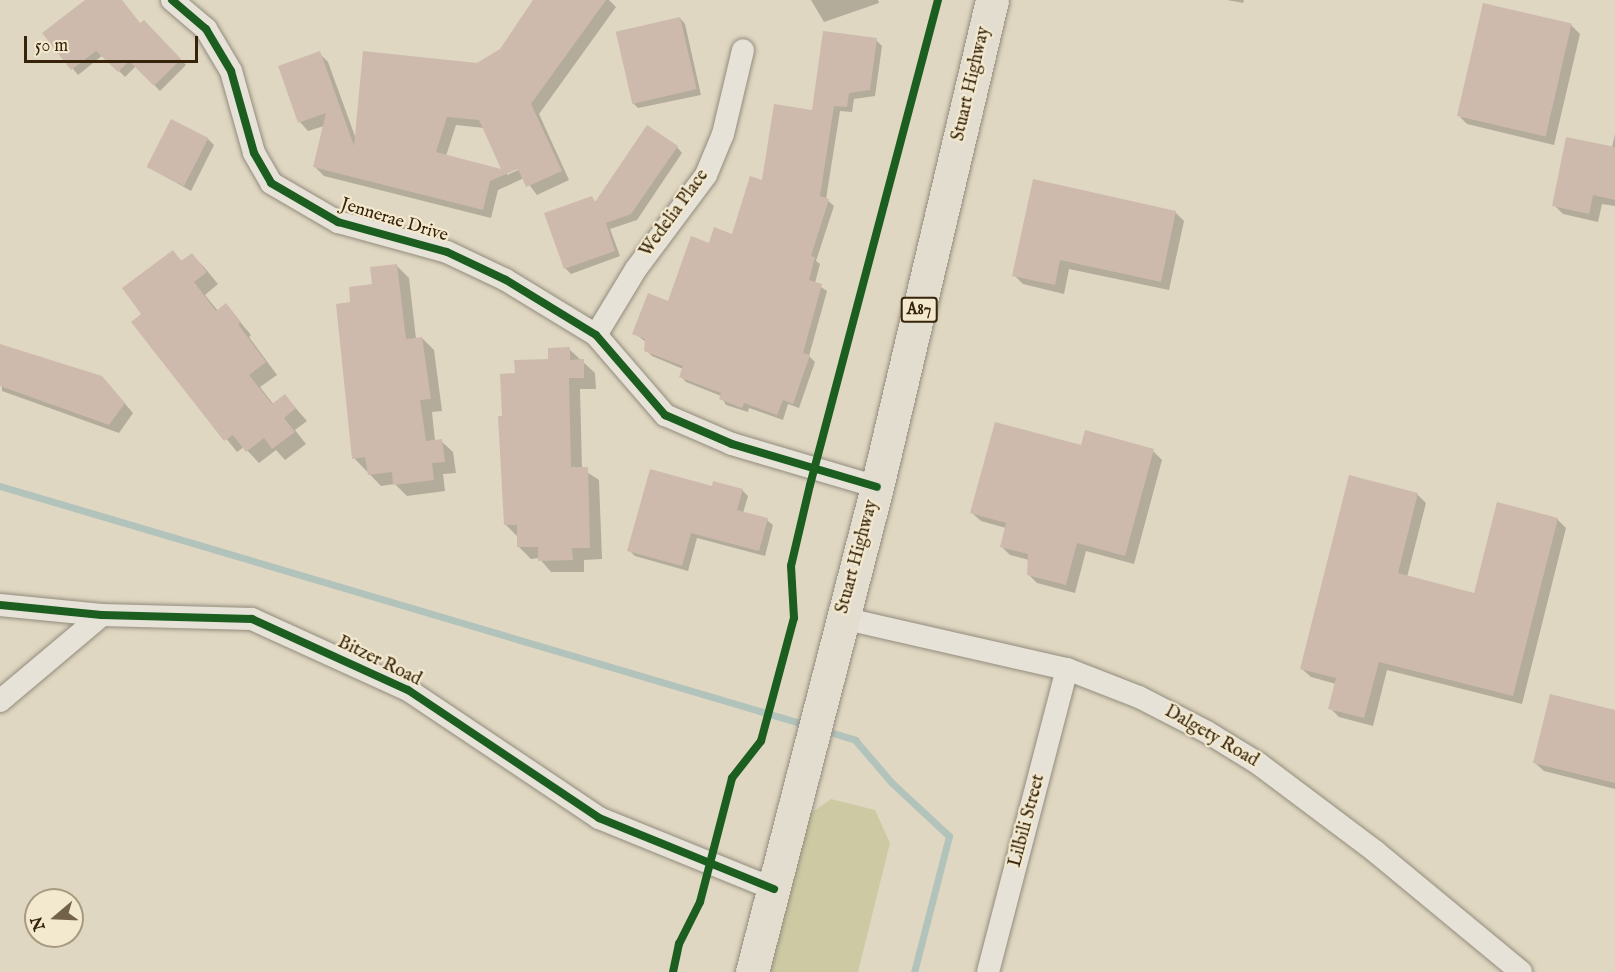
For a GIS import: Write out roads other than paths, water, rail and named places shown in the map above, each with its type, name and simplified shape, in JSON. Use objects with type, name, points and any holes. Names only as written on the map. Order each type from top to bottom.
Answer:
[{"type":"highway","name":"Stuart Highway","points":[[752,972],[877,488],[992,0]]},
{"type":"street","name":"Jennerae Drive","points":[[172,0],[206,29],[231,71],[254,153],[271,183],[338,222],[447,252],[506,280],[596,335],[665,415],[732,444],[877,488]]},
{"type":"street","name":"Wedelia Place","points":[[596,335],[636,269],[706,175],[723,134],[743,50]]},
{"type":"street","name":"Bitzer Road","points":[[0,605],[102,615],[252,619],[408,690],[599,818],[774,889]]},
{"type":"street","points":[[0,700],[102,615]]},
{"type":"street","name":"Dalgety Road","points":[[842,618],[1067,669],[1139,697],[1259,764],[1376,852],[1521,972]]},
{"type":"street","name":"Lilbili Street","points":[[988,972],[1067,669]]},
{"type":"waterway","points":[[0,486],[807,725]]},
{"type":"waterway","points":[[823,730],[855,740],[892,783],[949,836],[914,972]]}]
